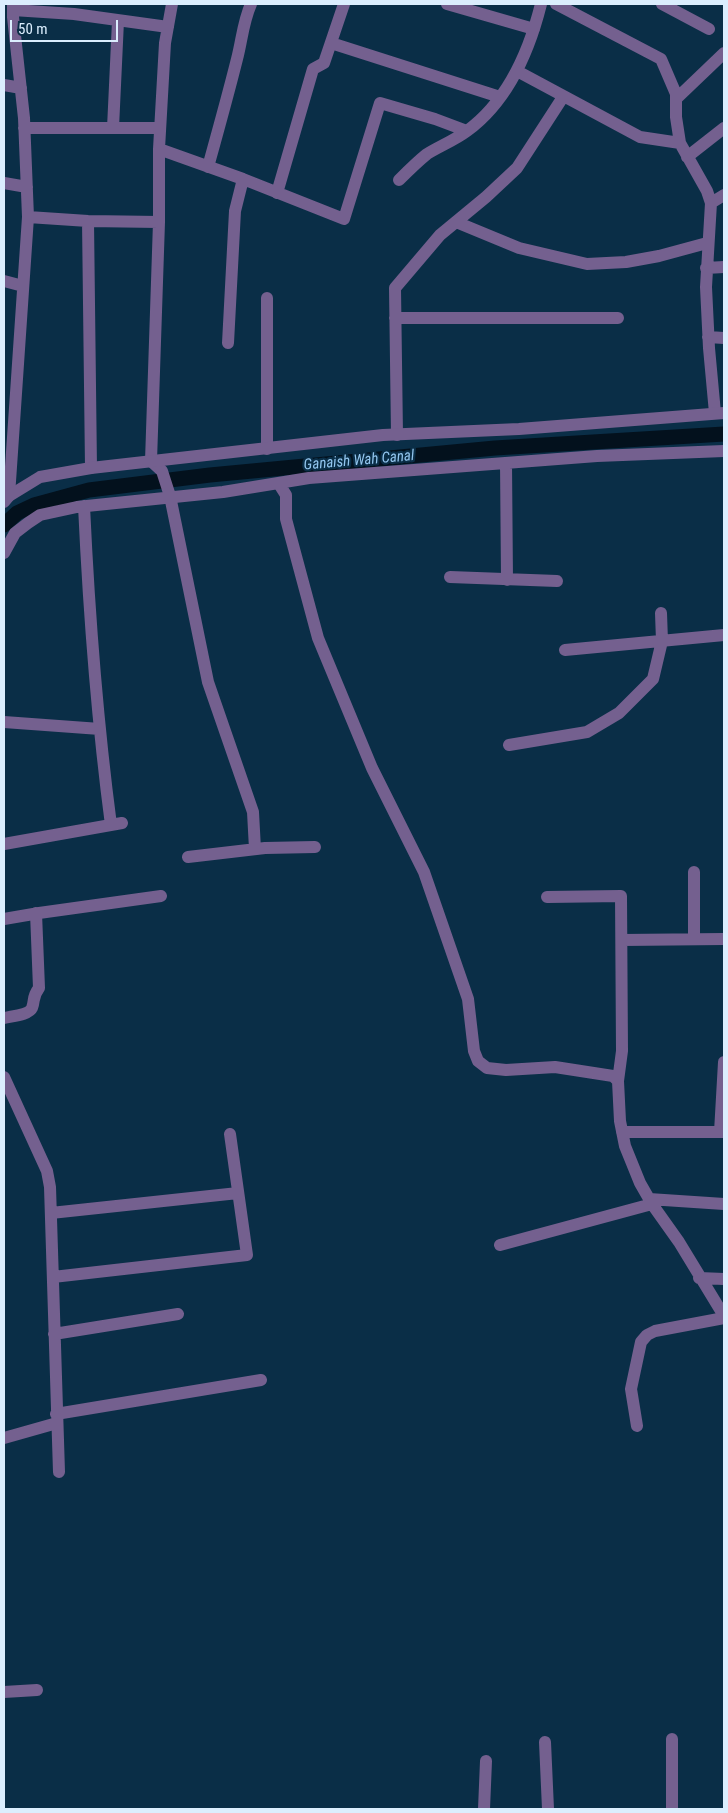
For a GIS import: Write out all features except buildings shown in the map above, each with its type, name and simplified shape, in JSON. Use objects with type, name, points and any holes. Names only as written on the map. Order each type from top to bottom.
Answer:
[{"type":"street","points":[[172,4],[165,43],[159,149],[159,222],[151,461],[162,471],[208,682],[253,812],[255,849]]},
{"type":"street","points":[[208,166],[230,88],[241,44],[245,18],[251,4]]},
{"type":"street","points":[[277,193],[312,69],[324,63],[344,4]]},
{"type":"street","points":[[447,4],[534,29]]},
{"type":"street","points":[[398,180],[427,155],[467,131],[490,112],[517,71],[534,29],[541,4]]},
{"type":"street","points":[[7,499],[40,477],[91,468],[397,434],[528,428],[720,413],[708,337],[706,268],[711,203],[707,190],[680,143],[676,117],[676,94],[661,59],[556,4]]},
{"type":"street","points":[[662,4],[709,29]]},
{"type":"street","points":[[7,499],[9,410],[23,286],[28,217],[24,128],[13,7],[168,27]]},
{"type":"street","points":[[113,128],[118,21]]},
{"type":"street","points":[[331,43],[500,97]]},
{"type":"street","points":[[676,98],[724,52]]},
{"type":"street","points":[[517,71],[640,137],[680,143]]},
{"type":"street","points":[[4,85],[21,88]]},
{"type":"street","points":[[397,434],[395,288],[440,235],[486,197],[517,168],[563,97]]},
{"type":"street","points":[[159,149],[344,219],[380,103],[435,119],[467,131]]},
{"type":"street","points":[[24,128],[160,128]]},
{"type":"street","points":[[687,157],[724,128]]},
{"type":"street","points":[[228,343],[235,211],[243,180]]},
{"type":"street","points":[[4,183],[27,187]]},
{"type":"street","points":[[711,203],[724,195]]},
{"type":"street","points":[[28,217],[88,221],[159,222]]},
{"type":"street","points":[[88,221],[91,468]]},
{"type":"street","points":[[456,222],[519,248],[587,264],[626,262],[659,256],[708,243]]},
{"type":"street","points":[[706,268],[724,266]]},
{"type":"street","points":[[4,282],[23,286]]},
{"type":"street","points":[[267,298],[267,449]]},
{"type":"street","points":[[395,318],[618,318]]},
{"type":"street","points":[[708,337],[724,338]]},
{"type":"street","points":[[4,553],[15,532],[40,515],[55,510],[168,494],[222,492],[309,478],[597,456],[724,451]]},
{"type":"street","points":[[506,463],[508,580]]},
{"type":"street","points":[[278,484],[286,495],[286,519],[318,638],[372,768],[424,872],[468,999],[474,1051],[478,1061],[487,1068],[506,1070],[555,1067],[613,1076],[618,1081]]},
{"type":"street","points":[[4,844],[117,824],[100,729],[90,620],[84,506]]},
{"type":"street","points":[[450,577],[557,581]]},
{"type":"street","points":[[509,745],[588,732],[619,713],[653,679],[662,642],[662,613]]},
{"type":"street","points":[[565,650],[724,635]]},
{"type":"street","points":[[4,722],[100,729]]},
{"type":"street","points":[[188,857],[255,849],[315,848]]},
{"type":"street","points":[[694,872],[694,939]]},
{"type":"street","points":[[4,919],[161,896]]},
{"type":"street","points":[[547,896],[621,896],[622,1051],[618,1081],[620,1121],[625,1146],[640,1184],[650,1202],[678,1242],[724,1317],[655,1331],[647,1335],[641,1342],[631,1389],[637,1426]]},
{"type":"street","points":[[4,1018],[29,1011],[32,1007],[33,996],[38,988],[36,913]]},
{"type":"street","points":[[622,940],[724,939]]},
{"type":"street","points":[[622,1132],[722,1132],[724,1062]]},
{"type":"street","points":[[4,1077],[47,1170],[50,1187],[58,1472]]},
{"type":"street","points":[[53,1277],[247,1255],[230,1134]]},
{"type":"street","points":[[51,1213],[238,1192]]},
{"type":"street","points":[[500,1246],[650,1202],[724,1204]]},
{"type":"street","points":[[699,1278],[724,1279]]},
{"type":"street","points":[[54,1334],[178,1314]]},
{"type":"street","points":[[4,1438],[57,1419],[261,1380]]},
{"type":"street","points":[[4,1692],[37,1690]]},
{"type":"street","points":[[672,1739],[672,1809]]},
{"type":"street","points":[[545,1742],[548,1809]]},
{"type":"street","points":[[484,1809],[486,1761]]},
{"type":"waterway","name":"Ganaish Wah Canal","points":[[4,525],[17,513],[34,505],[89,490],[210,475],[495,448],[724,434]]}]
